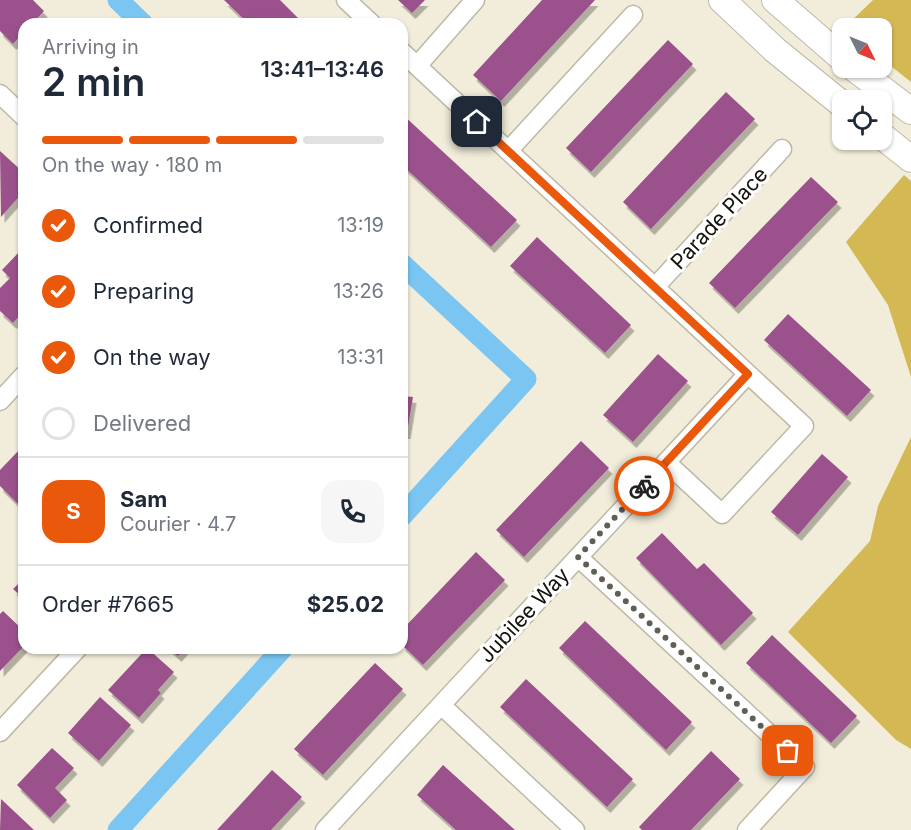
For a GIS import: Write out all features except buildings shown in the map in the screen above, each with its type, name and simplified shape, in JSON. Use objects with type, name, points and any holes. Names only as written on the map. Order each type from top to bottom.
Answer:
[{"type":"street","points":[[346,0],[366,18]]},
{"type":"street","points":[[417,66],[476,0]]},
{"type":"street","points":[[722,0],[775,50],[832,96]]},
{"type":"street","points":[[775,0],[832,49]]},
{"type":"street","points":[[507,151],[633,15]]},
{"type":"street","points":[[408,58],[804,426],[722,514],[666,462]]},
{"type":"street","points":[[867,78],[911,111]]},
{"type":"street","points":[[0,94],[18,111]]},
{"type":"street","points":[[892,144],[911,159]]},
{"type":"street","name":"Parade Place","points":[[655,287],[782,148]]},
{"type":"street","name":"Jubilee Way","points":[[325,830],[748,374]]},
{"type":"street","points":[[0,401],[18,382]]},
{"type":"street","points":[[578,557],[805,767],[747,830]]},
{"type":"street","points":[[0,732],[72,654]]},
{"type":"street","points":[[441,705],[575,830]]},
{"type":"shaded area","points":[[873,0],[911,0],[911,82],[892,67],[892,18],[854,18]]},
{"type":"shaded area","points":[[904,175],[911,181],[911,377],[888,305],[846,242]]},
{"type":"shaded area","points":[[911,437],[911,749],[896,740],[788,632],[870,541],[878,506]]},
{"type":"waterway","points":[[118,0],[137,18]]},
{"type":"waterway","points":[[408,270],[526,379],[408,509]]},
{"type":"waterway","points":[[118,830],[278,654]]},
{"type":"way so far","points":[[644,486],[578,557],[788,751]]},
{"type":"route","points":[[477,122],[748,374],[644,486]]}]
